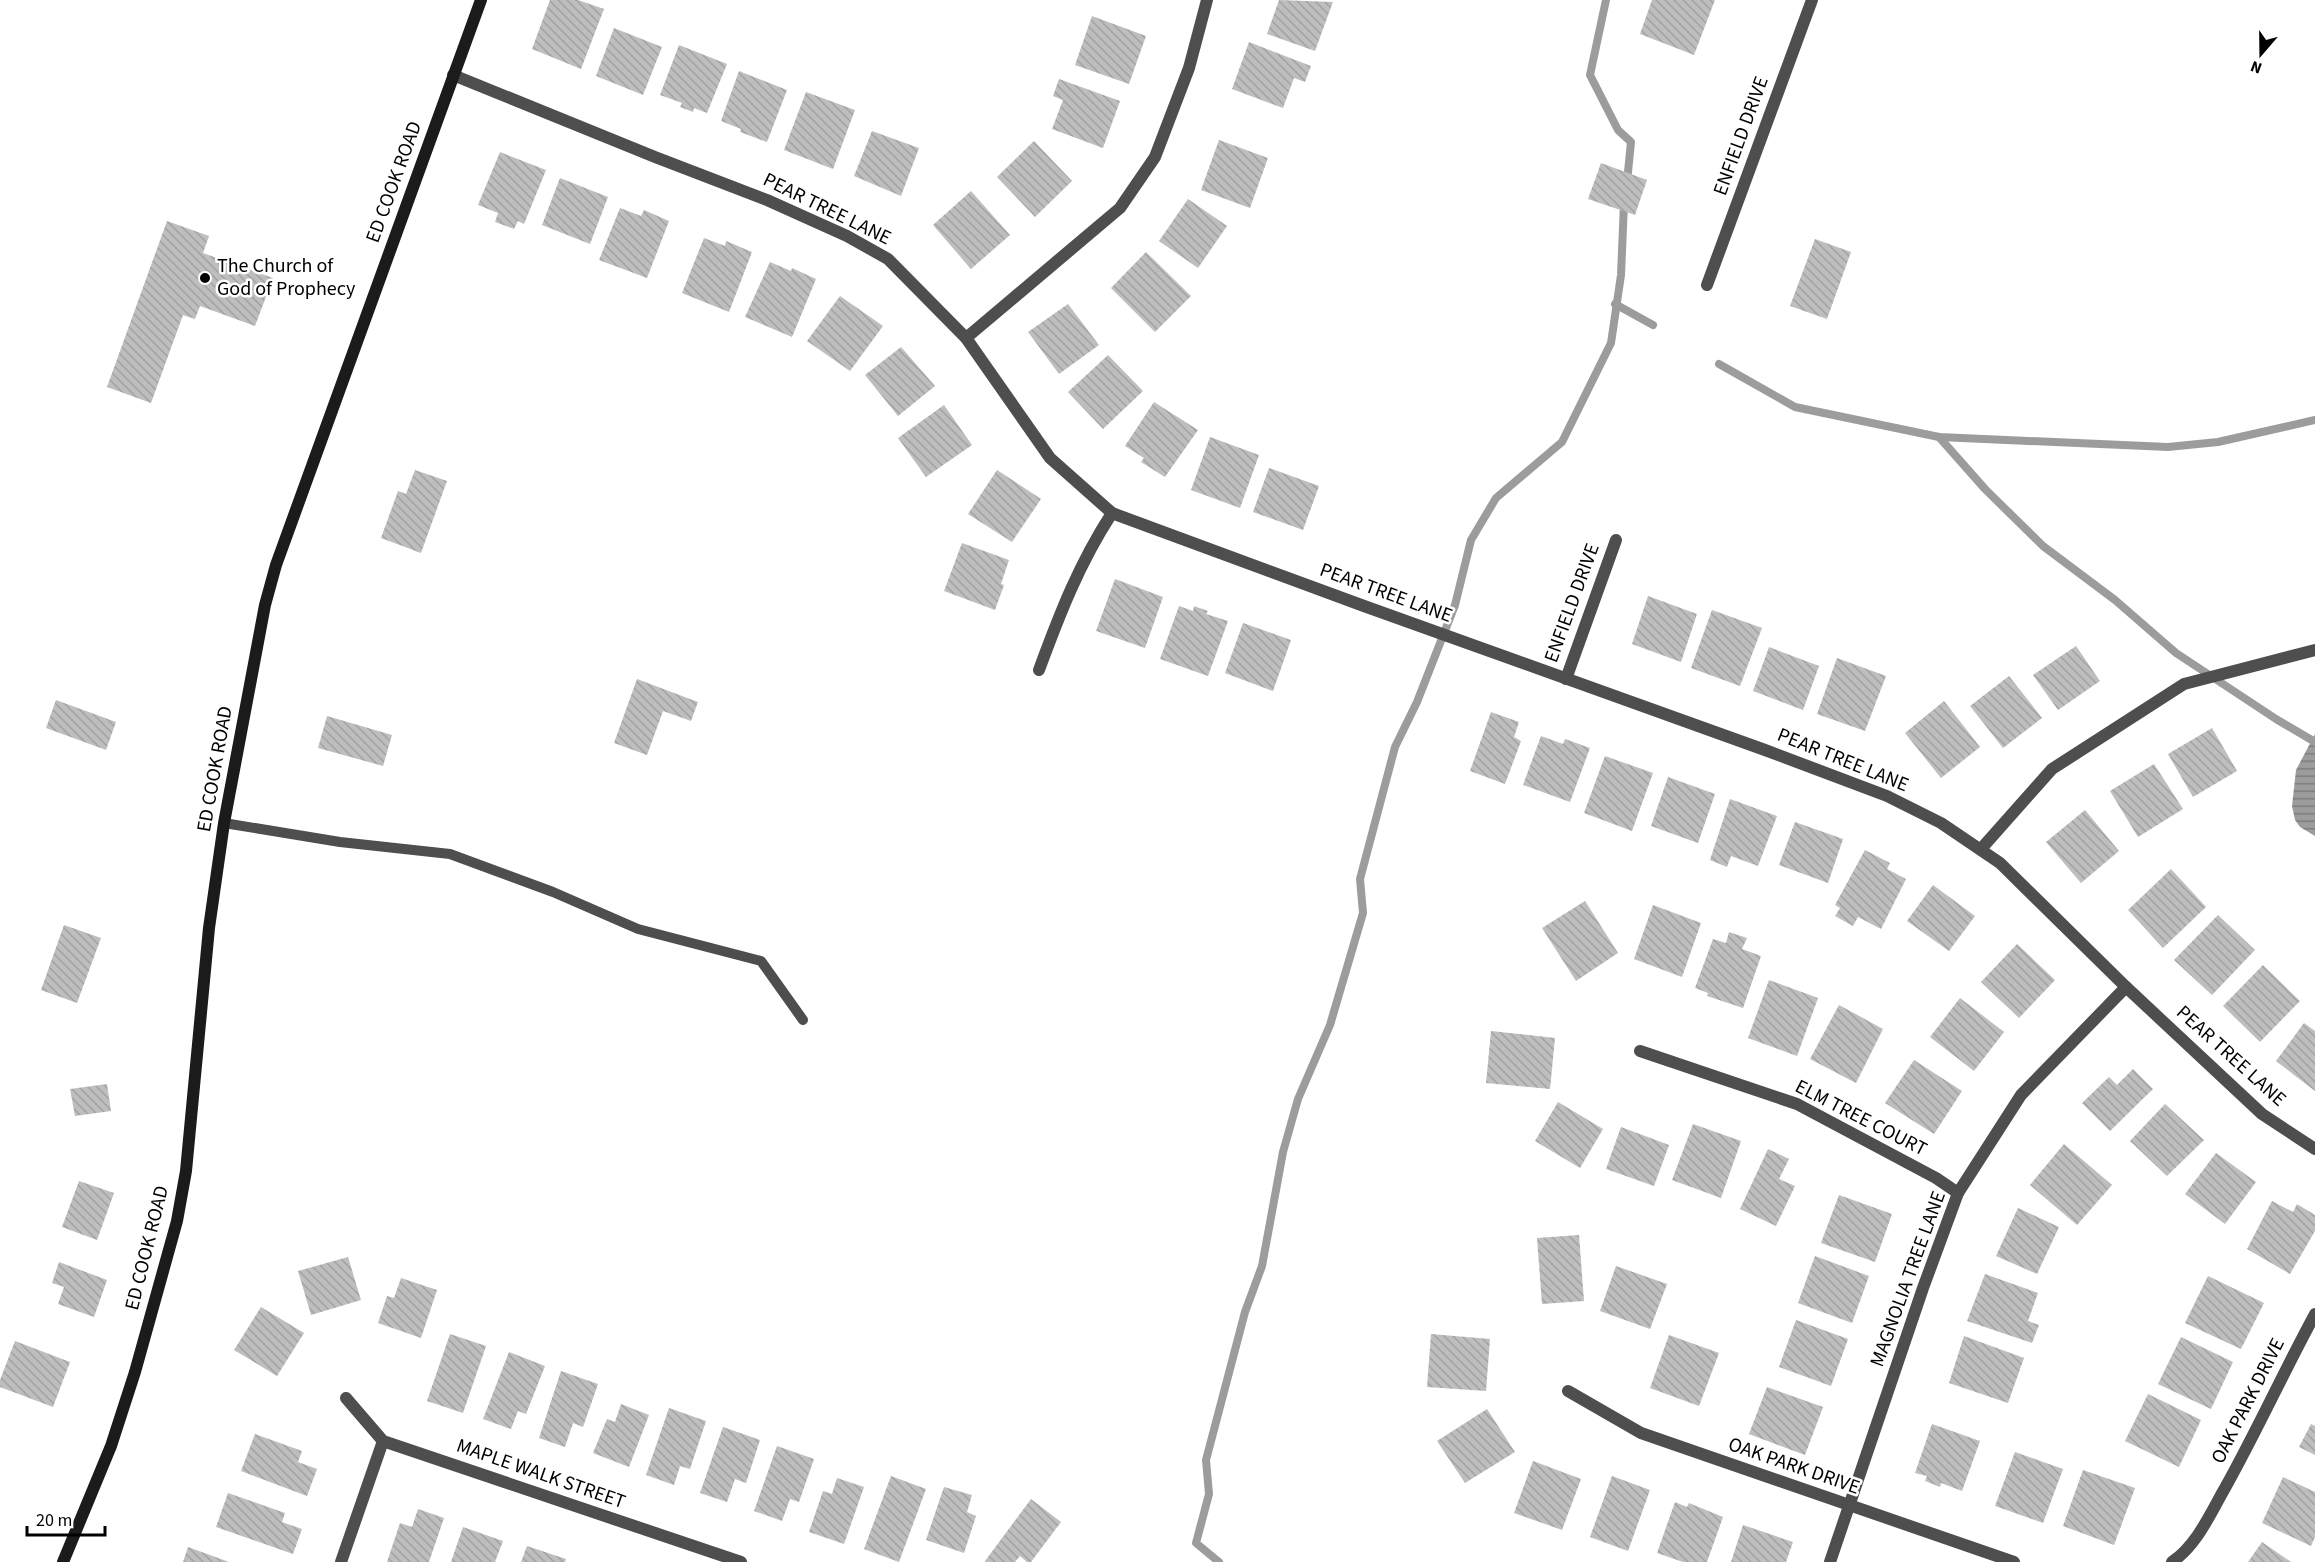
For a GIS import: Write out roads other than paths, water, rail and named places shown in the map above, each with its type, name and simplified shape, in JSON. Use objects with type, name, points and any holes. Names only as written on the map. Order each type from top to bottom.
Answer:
[{"type":"street","name":"ED COOK ROAD","points":[[63,1562],[111,1446],[135,1372],[177,1221],[186,1170],[209,928],[224,824],[265,605],[276,565],[481,0]]},
{"type":"street","points":[[966,338],[1120,208],[1155,157],[1189,68],[1207,0]]},
{"type":"street","name":"ENFIELD DRIVE","points":[[1707,285],[1812,0]]},
{"type":"street","name":"PEAR TREE LANE","points":[[453,75],[767,200],[847,236],[888,259],[966,338],[1050,458],[1112,513],[1887,796],[1941,823],[2000,863],[2126,987],[2262,1114],[2315,1149]]},
{"type":"street","points":[[1039,670],[1066,596],[1112,513]]},
{"type":"street","name":"ENFIELD DRIVE","points":[[1566,679],[1616,540]]},
{"type":"street","points":[[1981,849],[2052,769],[2184,684],[2315,650]]},
{"type":"street","name":"MAGNOLIA TREE LANE","points":[[1830,1562],[1923,1288],[1958,1193],[2021,1095],[2126,987]]},
{"type":"street","name":"ELM TREE COURT","points":[[1640,1051],[1797,1104],[1936,1178],[1958,1193]]},
{"type":"street","name":"OAK PARK DRIVE","points":[[2172,1562],[2181,1556],[2202,1529],[2315,1314]]},
{"type":"street","name":"OAK PARK DRIVE","points":[[1568,1390],[1641,1433],[2014,1562]]},
{"type":"street","points":[[341,1562],[383,1441],[346,1398]]},
{"type":"street","name":"MAPLE WALK STREET","points":[[383,1441],[741,1562]]},
{"type":"lane","points":[[224,824],[340,842],[450,854],[553,892],[638,929],[761,961],[803,1020]]},
{"type":"waterway","points":[[1606,0],[1590,75],[1618,130],[1631,142],[1627,182]]},
{"type":"waterway","points":[[1219,1562],[1196,1543],[1209,1494],[1206,1460],[1245,1312],[1262,1266],[1283,1152],[1298,1099],[1330,1025],[1363,913],[1360,879],[1395,747],[1417,702],[1455,605],[1471,540],[1496,498],[1562,442],[1611,343],[1621,275],[1624,203]]},
{"type":"waterway","points":[[1615,304],[1653,325]]},
{"type":"waterway","points":[[1719,364],[1795,407],[1939,437],[2168,447],[2218,442],[2315,420]]},
{"type":"waterway","points":[[1939,437],[1985,489],[2043,546],[2115,600],[2176,653],[2315,742]]},
{"type":"place","name":"The Church of God of Prophecy","points":[[205,278]]}]
